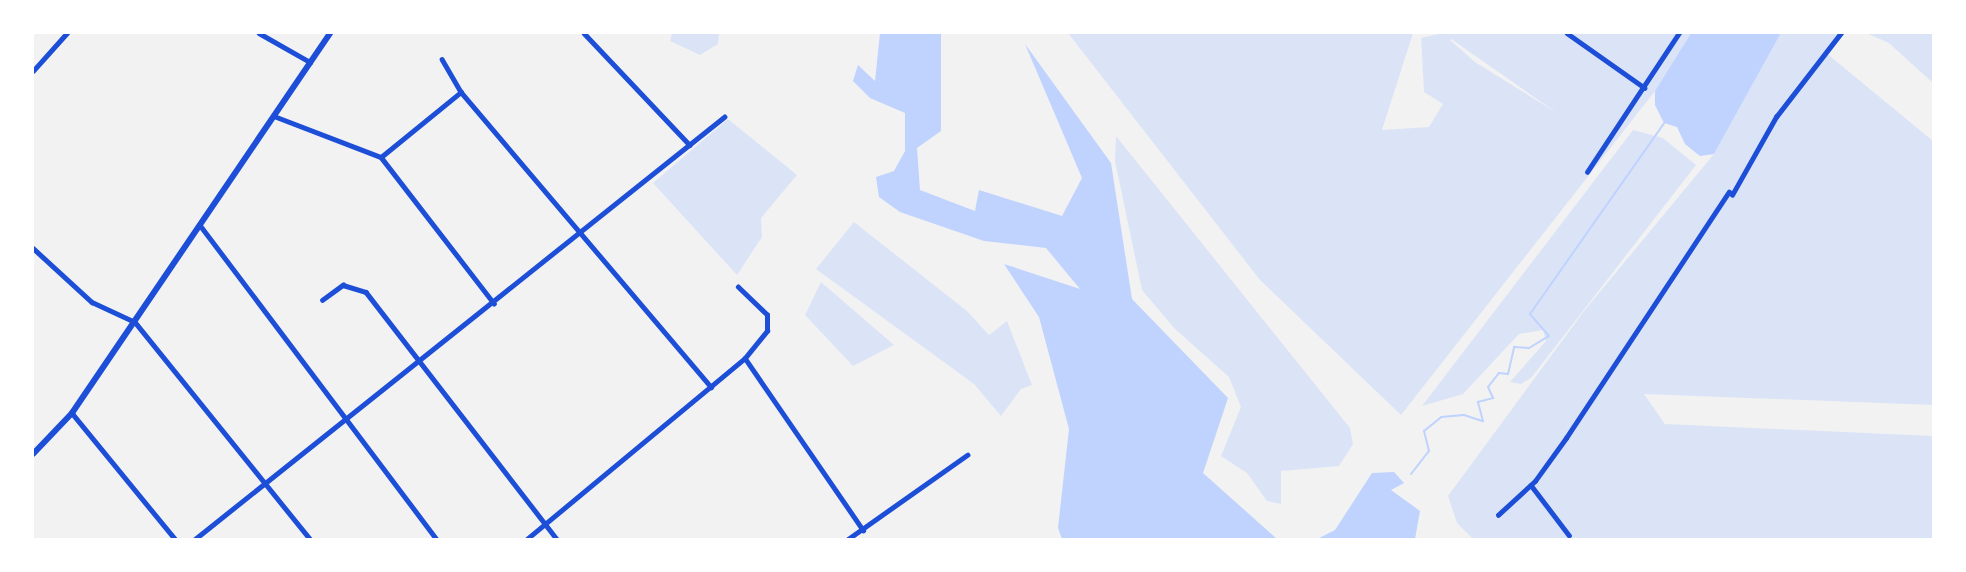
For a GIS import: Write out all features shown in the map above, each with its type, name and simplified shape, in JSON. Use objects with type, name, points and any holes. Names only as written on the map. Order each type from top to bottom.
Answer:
[{"type":"main road","points":[[33,454],[72,413],[330,33]]},
{"type":"street","points":[[33,70],[67,33]]},
{"type":"street","points":[[260,33],[310,62]]},
{"type":"street","points":[[584,33],[690,145]]},
{"type":"street","points":[[1567,33],[1645,88]]},
{"type":"street","points":[[1587,172],[1645,88],[1678,33]]},
{"type":"street","points":[[1498,515],[1532,485],[1840,33]]},
{"type":"street","points":[[442,59],[461,92],[583,233],[711,387]]},
{"type":"street","points":[[381,157],[461,92]]},
{"type":"street","points":[[274,116],[381,157],[494,303]]},
{"type":"street","points":[[195,539],[583,233],[723,117]]},
{"type":"street","points":[[200,225],[345,421],[436,539]]},
{"type":"street","points":[[33,248],[92,302],[135,322],[310,539]]},
{"type":"street","points":[[322,300],[342,285],[366,292],[557,539]]},
{"type":"street","points":[[527,539],[745,358],[767,331],[767,315],[738,286]]},
{"type":"street","points":[[745,358],[863,530]]},
{"type":"street","points":[[72,413],[175,539]]},
{"type":"street","points":[[848,539],[967,455]]},
{"type":"street","points":[[1532,485],[1569,535]]},
{"type":"shaded area","points":[[672,33],[719,33],[718,44],[700,55],[670,41]]},
{"type":"shaded area","points":[[1068,33],[1413,33],[1382,130],[1429,127],[1443,104],[1424,92],[1421,38],[1443,33],[1691,33],[1655,91],[1401,415],[1260,280]],"holes":[[[1451,39],[1557,113],[1475,62]]]},
{"type":"shaded area","points":[[1781,33],[1845,33],[1825,52],[1933,141],[1933,405],[1644,394],[1665,424],[1933,436],[1933,539],[1473,539],[1457,523],[1448,496],[1584,311],[1714,154]]},
{"type":"shaded area","points":[[1866,33],[1933,33],[1933,83],[1889,43]]},
{"type":"shaded area","points":[[728,119],[797,175],[761,218],[762,237],[737,275],[653,183]]},
{"type":"shaded area","points":[[1633,130],[1663,138],[1696,165],[1531,378],[1521,384],[1510,382],[1546,341],[1543,330],[1519,334],[1463,394],[1422,406]]},
{"type":"shaded area","points":[[1116,136],[1350,428],[1353,444],[1339,466],[1281,471],[1281,504],[1267,501],[1247,473],[1221,456],[1241,407],[1229,377],[1175,329],[1142,290],[1115,161]]},
{"type":"shaded area","points":[[854,222],[967,311],[989,335],[1007,321],[1032,385],[1021,389],[1001,416],[974,384],[816,269]]},
{"type":"shaded area","points":[[821,282],[894,345],[853,366],[805,315]]},
{"type":"water","points":[[880,33],[941,33],[941,131],[917,148],[920,190],[975,211],[979,190],[1062,216],[1082,178],[1025,44],[1111,163],[1132,299],[1228,398],[1203,473],[1277,539],[1062,539],[1058,528],[1069,429],[1039,317],[1004,264],[1080,289],[1046,248],[984,241],[900,212],[879,197],[876,177],[894,171],[905,151],[905,113],[870,98],[853,81],[858,65],[875,81]]},
{"type":"water","points":[[1691,33],[1781,33],[1714,154],[1700,156],[1685,144],[1677,127],[1664,123],[1655,105],[1655,91]]},
{"type":"water","points":[[1394,472],[1404,483],[1391,490],[1420,511],[1415,539],[1317,539],[1335,530],[1372,473]]},
{"type":"waterway","points":[[1411,474],[1429,451],[1424,431],[1441,417],[1464,415],[1483,421],[1478,402],[1493,398],[1488,387],[1499,373],[1508,374],[1514,347],[1529,348],[1549,336],[1530,314],[1664,123]]}]
